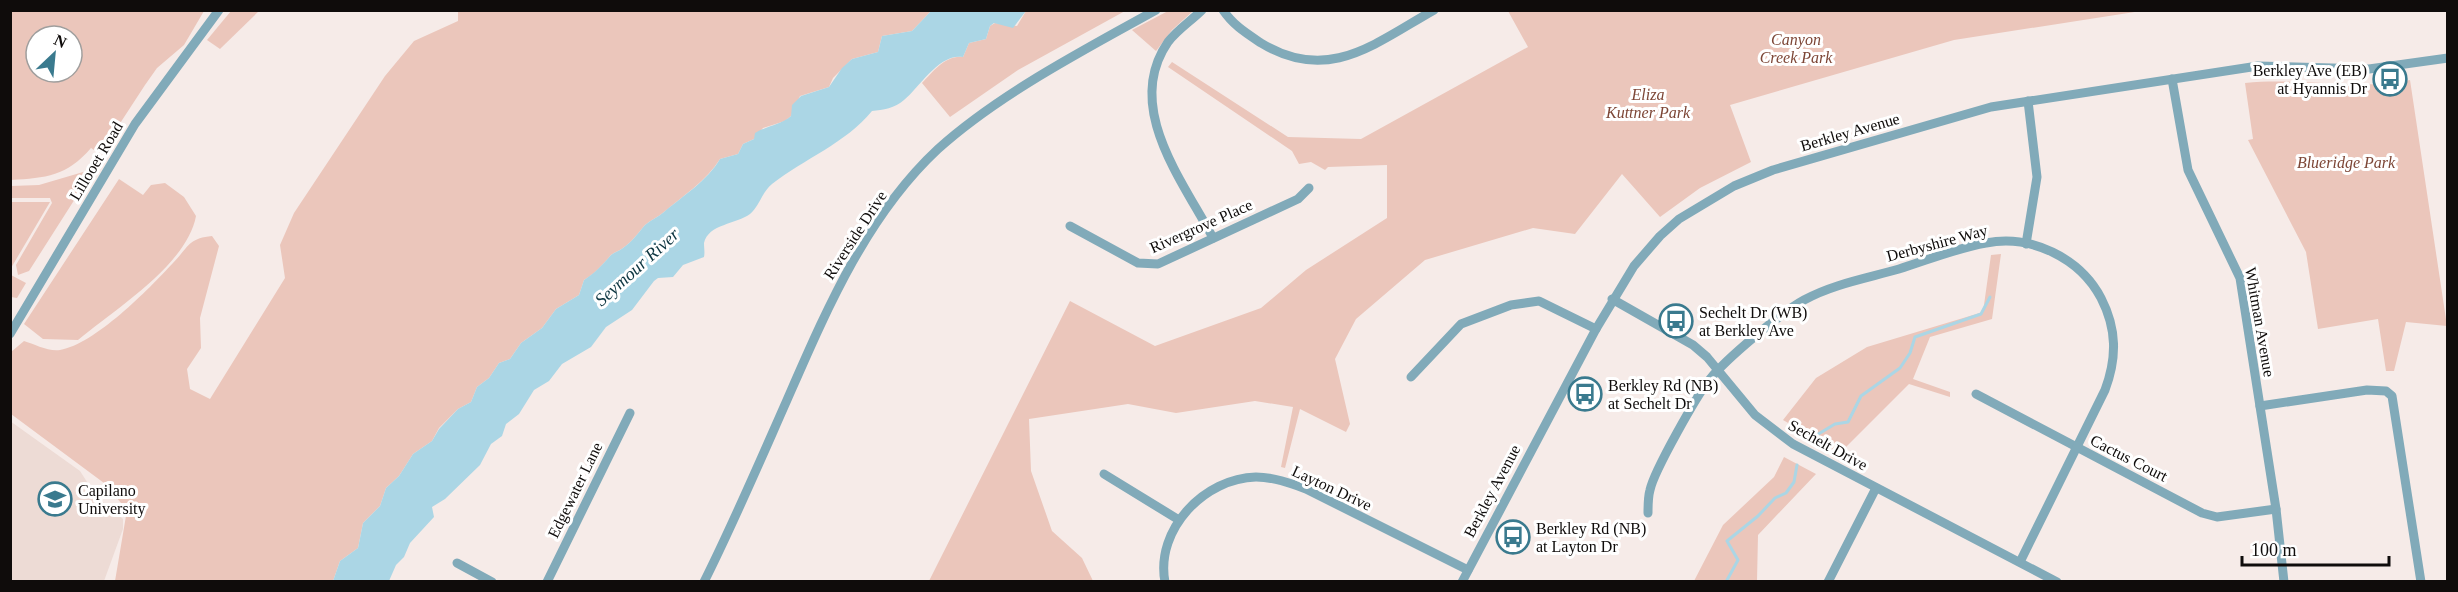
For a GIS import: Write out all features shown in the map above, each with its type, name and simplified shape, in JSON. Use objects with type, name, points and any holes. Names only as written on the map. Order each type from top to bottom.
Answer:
[{"type":"street","name":"Lillooet Road","points":[[10,333],[130,132],[219,10]]},
{"type":"street","name":"Riverside Drive","points":[[704,582],[844,276],[908,182],[937,150],[984,112],[1106,37],[1156,10]]},
{"type":"street","points":[[1202,10],[1168,43],[1156,70],[1152,110],[1161,141],[1213,238]]},
{"type":"street","points":[[1223,10],[1231,24],[1271,49],[1302,60],[1325,60],[1343,59],[1361,51],[1434,10]]},
{"type":"street","name":"Berkley Avenue","points":[[1462,582],[1596,328],[1634,266],[1660,236],[1701,204],[1734,186],[1773,170],[1954,117],[2028,101],[2258,66],[2369,69],[2448,58]]},
{"type":"street","name":"Whitman Avenue","points":[[2172,78],[2188,170],[2240,278],[2276,509],[2284,582]]},
{"type":"street","points":[[2026,244],[2037,177],[2028,101]]},
{"type":"street","name":"Rivergrove Place","points":[[1070,226],[1148,266],[1158,264],[1298,199],[1309,188]]},
{"type":"street","name":"Derbyshire Way","points":[[1648,513],[1653,482],[1700,393],[1718,371],[1783,315],[1805,300],[1834,287],[1986,243],[2026,244],[2055,253],[2071,262],[2096,288],[2110,318],[2114,346],[2111,374],[2078,449],[2020,562]]},
{"type":"street","name":"Sechelt Drive","points":[[1612,299],[1679,335],[1707,357],[1755,415],[1793,444],[2056,582]]},
{"type":"street","points":[[1411,377],[1461,324],[1478,315],[1517,303],[1539,301],[1596,328]]},
{"type":"street","points":[[2260,406],[2367,390],[2386,391],[2392,396],[2421,582]]},
{"type":"street","name":"Cactus Court","points":[[1976,394],[2202,513],[2217,517],[2276,509]]},
{"type":"street","name":"Edgewater Lane","points":[[547,582],[630,412]]},
{"type":"street","points":[[1104,474],[1179,520]]},
{"type":"street","name":"Layton Drive","points":[[1165,582],[1168,547],[1179,520],[1197,501],[1222,484],[1255,477],[1280,480],[1306,489],[1468,570]]},
{"type":"street","points":[[1828,582],[1876,488]]},
{"type":"street","points":[[457,563],[492,582]]},
{"type":"shaded area","name":"Capilano University","points":[[10,421],[80,471],[96,496],[123,519],[123,529],[104,581],[11,581]]},
{"type":"green space","points":[[11,10],[204,11],[184,45],[157,68],[100,154],[91,148],[73,165],[64,170],[35,178],[11,180]]},
{"type":"green space","points":[[231,11],[259,11],[220,49],[207,40]]},
{"type":"green space","points":[[458,11],[931,11],[912,31],[882,36],[878,52],[852,59],[833,78],[829,87],[800,96],[791,116],[785,121],[763,128],[754,139],[743,144],[738,154],[720,159],[694,187],[645,225],[629,243],[611,255],[584,280],[579,295],[556,309],[542,328],[521,343],[510,359],[499,363],[489,378],[477,387],[471,402],[458,409],[439,428],[432,441],[413,454],[399,476],[386,488],[380,506],[363,523],[358,548],[340,561],[333,581],[115,581],[127,510],[104,483],[11,414],[11,352],[24,341],[46,349],[60,350],[89,338],[135,301],[193,241],[212,236],[219,246],[200,318],[201,348],[187,369],[190,389],[210,399],[285,278],[280,245],[294,213],[385,76],[414,41],[458,21]]},
{"type":"green space","points":[[1026,11],[1125,11],[1018,70],[950,117],[922,83],[945,61],[963,57],[969,43],[986,39],[990,26],[995,23],[1017,26]]},
{"type":"green space","points":[[1168,11],[1193,11],[1172,30],[1156,51],[1132,30]]},
{"type":"green space","points":[[1508,11],[2141,11],[1954,40],[1730,105],[1751,162],[1700,188],[1660,217],[1622,174],[1575,234],[1533,228],[1425,260],[1356,319],[1335,359],[1350,424],[1346,432],[1300,409],[1285,468],[1281,467],[1293,407],[1255,401],[1176,413],[1128,404],[1029,419],[1031,471],[1052,531],[1082,558],[1093,581],[929,581],[1070,301],[1155,346],[1261,308],[1306,270],[1387,218],[1387,165],[1328,167],[1325,170],[1311,162],[1299,164],[1292,151],[1168,67],[1172,62],[1288,137],[1361,139],[1528,47]]},
{"type":"green space","name":"Blueridge Park","points":[[2410,80],[2447,326],[2406,322],[2394,371],[2386,371],[2378,319],[2318,329],[2306,252],[2248,140],[2253,139],[2245,83],[2369,84]]},
{"type":"green space","points":[[90,170],[87,180],[29,271],[18,275],[16,265],[52,203],[50,198],[11,198],[11,186],[39,185]]},
{"type":"green space","points":[[119,179],[143,195],[151,185],[165,183],[184,197],[196,216],[190,234],[179,252],[148,285],[78,340],[43,339],[24,324]]},
{"type":"green space","points":[[10,202],[50,202],[11,268]]},
{"type":"green space","points":[[2001,254],[1992,319],[1930,337],[1913,379],[1950,392],[1950,397],[1909,384],[1840,453],[1783,420],[1816,378],[1867,347],[1983,312],[1991,255]]},
{"type":"green space","points":[[11,275],[26,283],[17,298],[11,297]]},
{"type":"green space","points":[[1784,457],[1816,474],[1758,535],[1757,581],[1694,581],[1723,525],[1774,477]]},
{"type":"water","name":"Seymour River","points":[[931,11],[1026,11],[1013,28],[994,23],[990,26],[986,39],[969,43],[963,57],[954,57],[938,65],[900,103],[872,111],[837,142],[772,184],[750,214],[711,232],[704,243],[704,257],[683,265],[673,277],[658,278],[654,281],[632,310],[606,327],[591,347],[562,364],[549,381],[534,390],[519,414],[506,424],[502,436],[491,444],[480,465],[445,499],[432,507],[434,517],[410,543],[389,581],[333,581],[340,561],[358,548],[363,523],[380,506],[386,488],[399,476],[413,454],[432,441],[439,429],[458,409],[471,402],[477,387],[489,378],[499,363],[510,359],[521,343],[542,328],[556,309],[579,295],[584,280],[611,255],[629,243],[645,225],[702,181],[720,159],[738,154],[743,144],[754,139],[755,133],[791,116],[792,105],[801,96],[829,87],[842,68],[852,59],[878,52],[882,36],[912,31]]},
{"type":"waterway","points":[[1815,436],[1835,424],[1848,422],[1861,396],[1900,368],[1910,353],[1915,337],[1981,314],[1990,297]]},
{"type":"waterway","points":[[1726,582],[1738,560],[1727,541],[1758,516],[1775,498],[1786,493],[1794,482],[1797,465]]},
{"type":"place","name":"Berkley Ave (EB) at Hyannis Dr","points":[[2390,79]]},
{"type":"place","name":"Sechelt Dr (WB) at Berkley Ave","points":[[1676,321]]},
{"type":"place","name":"Berkley Rd (NB) at Sechelt Dr","points":[[1585,394]]},
{"type":"place","name":"Capilano University","points":[[55,499]]},
{"type":"place","name":"Berkley Rd (NB) at Layton Dr","points":[[1513,537]]},
{"type":"park label","name":"Canyon Creek Park","points":[[1796,48]]},
{"type":"park label","name":"Eliza Kuttner Park","points":[[1648,103]]}]
